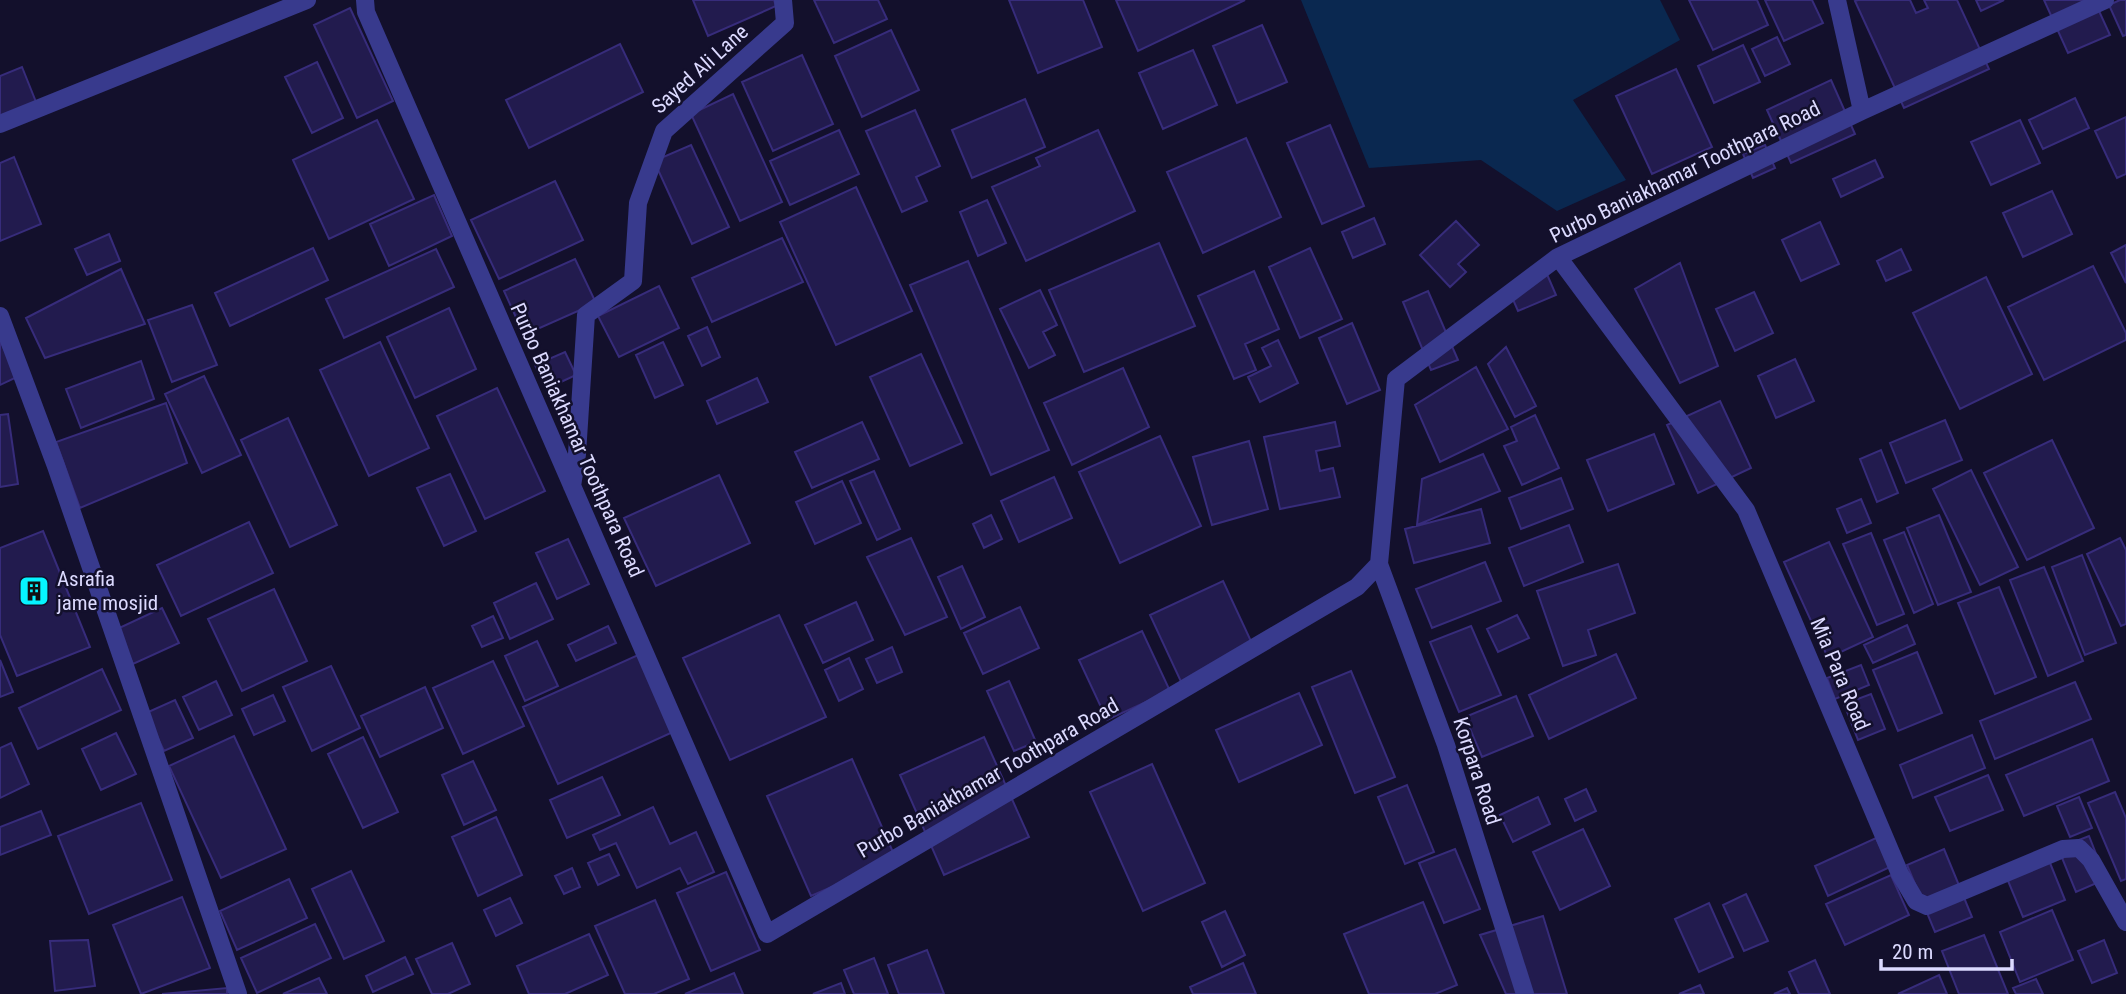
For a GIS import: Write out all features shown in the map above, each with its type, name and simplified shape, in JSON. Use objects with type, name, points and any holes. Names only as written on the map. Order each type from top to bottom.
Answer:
[{"type":"street","points":[[0,124],[307,0]]},
{"type":"street","name":"Purbo Baniakhamar Toothpara Road","points":[[365,0],[366,12],[767,934],[1357,587],[1378,564],[1396,379],[1558,257],[1863,111],[2105,0]]},
{"type":"street","name":"Sayed Ali Lane","points":[[572,486],[577,454],[586,315],[634,281],[638,203],[664,131],[785,23],[783,0]]},
{"type":"street","points":[[1837,0],[1863,111]]},
{"type":"street","name":"Mia Para Road","points":[[1558,257],[1746,510],[1900,874],[1916,901],[1927,906],[2063,849],[2079,848],[2091,860],[2126,922]]},
{"type":"street","points":[[0,316],[56,466],[238,994]]},
{"type":"street","name":"Korpara Road","points":[[1378,564],[1446,745],[1525,994]]},
{"type":"water","points":[[1301,0],[1660,0],[1680,40],[1573,100],[1626,180],[1557,211],[1481,160],[1369,168]]},
{"type":"building","points":[[693,0],[774,0],[776,6],[708,36]]},
{"type":"building","points":[[814,0],[878,0],[887,19],[834,43]]},
{"type":"building","points":[[1009,0],[1083,0],[1102,47],[1038,73]]},
{"type":"building","points":[[1116,0],[1245,0],[1138,51]]},
{"type":"building","points":[[1689,0],[1757,0],[1768,25],[1713,50]]},
{"type":"building","points":[[1765,0],[1812,0],[1823,23],[1784,41]]},
{"type":"building","points":[[1910,0],[1916,13],[1928,8],[1924,0],[1957,0],[1989,69],[1904,108],[1855,1]]},
{"type":"building","points":[[1976,0],[2004,0],[1981,11]]},
{"type":"building","points":[[2044,0],[2094,0],[2110,35],[2068,53]]},
{"type":"building","points":[[2126,0],[2126,35],[2123,36],[2109,5]]},
{"type":"building","points":[[350,8],[393,101],[357,118],[314,25]]},
{"type":"building","points":[[1262,25],[1287,82],[1237,103],[1213,46]]},
{"type":"building","points":[[891,30],[919,90],[862,117],[835,56]]},
{"type":"building","points":[[1777,37],[1790,64],[1765,76],[1752,49]]},
{"type":"building","points":[[620,44],[643,92],[529,148],[506,100]]},
{"type":"building","points":[[1743,45],[1760,82],[1714,103],[1698,66]]},
{"type":"building","points":[[1193,50],[1217,105],[1163,129],[1139,73]]},
{"type":"building","points":[[802,55],[833,124],[773,151],[742,82]]},
{"type":"building","points":[[317,62],[343,118],[312,133],[285,77]]},
{"type":"building","points":[[22,67],[36,102],[0,117],[0,76]]},
{"type":"building","points":[[1676,69],[1712,147],[1652,174],[1616,96]]},
{"type":"building","points":[[1831,80],[1855,134],[1791,163],[1767,110]]},
{"type":"building","points":[[733,94],[782,202],[740,221],[691,114]]},
{"type":"building","points":[[2075,98],[2089,128],[2043,149],[2029,120]]},
{"type":"building","points":[[1025,99],[1045,147],[972,178],[952,130]]},
{"type":"building","points":[[915,110],[940,166],[916,177],[927,201],[902,212],[866,131]]},
{"type":"building","points":[[2126,117],[2126,174],[2117,178],[2095,131]]},
{"type":"building","points":[[377,120],[414,199],[329,239],[293,160]]},
{"type":"building","points":[[2020,120],[2040,163],[1991,185],[1971,142]]},
{"type":"building","points":[[1330,125],[1364,206],[1322,224],[1287,143]]},
{"type":"building","points":[[839,130],[859,174],[790,205],[770,161]]},
{"type":"building","points":[[1098,130],[1135,211],[1026,261],[992,187],[1040,166],[1036,158]]},
{"type":"building","points":[[1246,138],[1281,217],[1203,253],[1167,172]]},
{"type":"building","points":[[691,145],[729,227],[692,244],[654,161]]},
{"type":"building","points":[[1765,145],[1775,168],[1753,178],[1743,154]]},
{"type":"building","points":[[14,157],[41,224],[0,241],[0,163]]},
{"type":"building","points":[[1875,160],[1883,177],[1841,197],[1833,179]]},
{"type":"building","points":[[555,181],[583,240],[499,279],[471,220]]},
{"type":"building","points":[[856,187],[912,311],[836,345],[780,222]]},
{"type":"building","points":[[2052,191],[2072,234],[2023,257],[2003,213]]},
{"type":"building","points":[[434,195],[452,236],[389,266],[370,224]]},
{"type":"building","points":[[987,200],[1006,243],[978,256],[960,212]]},
{"type":"building","points":[[1374,218],[1385,244],[1353,258],[1342,232]]},
{"type":"building","points":[[1456,221],[1479,245],[1458,264],[1466,272],[1450,287],[1420,255]]},
{"type":"building","points":[[1820,222],[1839,264],[1801,281],[1782,240]]},
{"type":"building","points":[[109,234],[120,261],[87,275],[75,249]]},
{"type":"building","points":[[782,238],[803,282],[712,322],[692,278]]},
{"type":"building","points":[[1159,243],[1195,326],[1084,372],[1049,290]]},
{"type":"building","points":[[2126,245],[2126,283],[2111,253]]},
{"type":"building","points":[[313,248],[328,280],[230,326],[215,293]]},
{"type":"building","points":[[1310,248],[1342,319],[1300,338],[1269,267]]},
{"type":"building","points":[[436,249],[454,287],[344,338],[326,299]]},
{"type":"building","points":[[1901,249],[1911,270],[1886,281],[1877,261]]},
{"type":"building","points":[[575,259],[596,303],[524,335],[504,291]]},
{"type":"building","points":[[968,261],[1049,450],[991,475],[910,285]]},
{"type":"building","points":[[1680,263],[1718,366],[1680,383],[1635,289]]},
{"type":"building","points":[[2093,266],[2126,333],[2126,340],[2044,380],[2008,307]]},
{"type":"building","points":[[121,269],[145,324],[45,358],[26,318]]},
{"type":"building","points":[[1254,271],[1279,329],[1245,344],[1256,370],[1234,379],[1198,296]]},
{"type":"building","points":[[1546,272],[1556,295],[1518,311],[1508,288]]},
{"type":"building","points":[[1986,277],[2032,374],[1960,409],[1913,313]]},
{"type":"building","points":[[659,286],[679,328],[619,357],[598,316]]},
{"type":"building","points":[[1040,290],[1057,325],[1043,332],[1055,355],[1029,368],[1000,309]]},
{"type":"building","points":[[1428,291],[1458,360],[1431,370],[1403,302]]},
{"type":"building","points":[[1754,292],[1773,333],[1735,351],[1716,309]]},
{"type":"building","points":[[192,305],[217,365],[172,382],[148,320]]},
{"type":"building","points":[[449,308],[476,369],[415,398],[387,337]]},
{"type":"building","points":[[1352,323],[1380,390],[1347,404],[1319,338]]},
{"type":"building","points":[[707,327],[720,357],[702,366],[688,336]]},
{"type":"building","points":[[0,340],[17,377],[0,385]]},
{"type":"building","points":[[1278,340],[1298,383],[1260,402],[1248,377],[1271,366],[1262,348]]},
{"type":"building","points":[[380,342],[429,448],[369,476],[320,370]]},
{"type":"building","points":[[663,342],[683,385],[655,398],[636,355]]},
{"type":"building","points":[[1506,347],[1536,406],[1515,417],[1488,364]]},
{"type":"building","points":[[565,352],[576,375],[546,389],[535,365]]},
{"type":"building","points":[[921,354],[962,443],[910,466],[870,377]]},
{"type":"building","points":[[1795,359],[1814,401],[1776,418],[1758,376]]},
{"type":"building","points":[[141,361],[154,399],[81,428],[66,389]]},
{"type":"building","points":[[1476,367],[1508,429],[1440,462],[1415,405]]},
{"type":"building","points":[[1123,368],[1149,427],[1072,465],[1044,403]]},
{"type":"building","points":[[204,376],[241,455],[202,473],[165,394]]},
{"type":"building","points":[[757,378],[768,402],[717,424],[707,401]]},
{"type":"building","points":[[497,388],[545,491],[485,519],[437,416]]},
{"type":"building","points":[[1720,401],[1751,468],[1698,493],[1667,425]]},
{"type":"building","points":[[166,403],[187,463],[80,508],[56,442]]},
{"type":"building","points":[[8,414],[18,484],[0,487],[0,415]]},
{"type":"building","points":[[1535,415],[1559,468],[1522,485],[1504,446],[1517,441],[1511,427]]},
{"type":"building","points":[[288,418],[337,525],[290,547],[241,440]]},
{"type":"building","points":[[1945,420],[1962,460],[1906,483],[1890,443]]},
{"type":"building","points":[[862,422],[879,459],[812,488],[795,452]]},
{"type":"building","points":[[1335,422],[1340,446],[1316,451],[1320,471],[1333,468],[1340,497],[1280,509],[1264,437]]},
{"type":"building","points":[[1654,434],[1674,484],[1608,511],[1587,460]]},
{"type":"building","points":[[1160,436],[1201,526],[1120,563],[1079,472]]},
{"type":"building","points":[[2052,440],[2094,528],[2027,560],[1984,473]]},
{"type":"building","points":[[1249,441],[1268,509],[1212,525],[1193,457]]},
{"type":"building","points":[[1881,450],[1898,493],[1877,502],[1860,459]]},
{"type":"building","points":[[1483,454],[1500,491],[1417,525],[1422,479]]},
{"type":"building","points":[[1971,470],[2018,567],[1980,585],[1933,489]]},
{"type":"building","points":[[874,471],[900,529],[877,540],[850,481]]},
{"type":"building","points":[[450,474],[476,531],[444,546],[417,488]]},
{"type":"building","points":[[719,475],[750,543],[656,586],[624,518]]},
{"type":"building","points":[[1054,477],[1072,518],[1019,542],[1001,501]]},
{"type":"building","points":[[1561,478],[1573,509],[1521,529],[1509,498]]},
{"type":"building","points":[[842,481],[861,523],[815,544],[796,502]]},
{"type":"building","points":[[1861,499],[1871,523],[1847,533],[1837,509]]},
{"type":"building","points":[[1481,509],[1490,543],[1414,563],[1405,529]]},
{"type":"building","points":[[991,515],[1002,539],[984,548],[973,524]]},
{"type":"building","points":[[1939,515],[1971,592],[1938,605],[1907,528]]},
{"type":"building","points":[[249,522],[273,573],[181,616],[157,565]]},
{"type":"building","points":[[1569,525],[1583,562],[1524,586],[1509,548]]},
{"type":"building","name":"Asrafia jame mosjid","points":[[43,531],[90,647],[17,676],[0,635],[0,548]]},
{"type":"building","points":[[1904,532],[1933,604],[1914,613],[1884,540]]},
{"type":"building","points":[[1871,533],[1904,614],[1877,625],[1843,544]]},
{"type":"building","points":[[911,538],[947,617],[905,635],[867,557]]},
{"type":"building","points":[[2120,538],[2126,550],[2126,624],[2121,626],[2087,554]]},
{"type":"building","points":[[568,539],[589,584],[557,599],[536,553]]},
{"type":"building","points":[[1829,542],[1873,637],[1828,658],[1784,562]]},
{"type":"building","points":[[2082,555],[2116,643],[2085,655],[2052,567]]},
{"type":"building","points":[[1485,562],[1501,601],[1432,628],[1416,589]]},
{"type":"building","points":[[1618,564],[1635,613],[1588,630],[1596,655],[1563,666],[1537,591]]},
{"type":"building","points":[[962,566],[985,617],[961,629],[938,577]]},
{"type":"building","points":[[2044,567],[2083,661],[2048,676],[2010,580]]},
{"type":"building","points":[[1223,581],[1256,652],[1183,686],[1150,615]]},
{"type":"building","points":[[536,583],[553,619],[510,639],[494,603]]},
{"type":"building","points":[[1999,587],[2036,677],[1995,694],[1958,603]]},
{"type":"building","points":[[274,589],[307,661],[242,691],[208,619]]},
{"type":"building","points":[[856,602],[873,640],[823,663],[805,625]]},
{"type":"building","points":[[1020,607],[1039,648],[983,674],[964,633]]},
{"type":"building","points":[[162,608],[179,643],[133,664],[117,629]]},
{"type":"building","points":[[779,615],[826,717],[730,760],[683,658]]},
{"type":"building","points":[[1517,615],[1529,638],[1498,652],[1487,629]]},
{"type":"building","points":[[493,616],[503,638],[482,647],[472,626]]},
{"type":"building","points":[[1907,625],[1915,644],[1873,663],[1864,645]]},
{"type":"building","points":[[608,626],[616,643],[576,661],[568,645]]},
{"type":"building","points":[[1471,626],[1501,695],[1459,712],[1430,642]]},
{"type":"building","points":[[1142,631],[1170,691],[1107,720],[1079,660]]},
{"type":"building","points":[[537,641],[558,686],[525,701],[505,656]]},
{"type":"building","points":[[892,647],[902,672],[877,683],[866,659]]},
{"type":"building","points":[[1917,652],[1942,713],[1898,731],[1873,670]]},
{"type":"building","points":[[1616,654],[1636,698],[1549,739],[1529,695]]},
{"type":"building","points":[[638,655],[673,732],[558,784],[523,707]]},
{"type":"building","points":[[849,658],[863,689],[839,701],[825,670]]},
{"type":"building","points":[[0,660],[13,692],[0,697]]},
{"type":"building","points":[[493,661],[524,726],[463,754],[433,688]]},
{"type":"building","points":[[1861,665],[1869,685],[1835,699],[1827,678]]},
{"type":"building","points":[[331,666],[360,728],[312,751],[283,687]]},
{"type":"building","points":[[102,669],[121,710],[38,749],[19,708]]},
{"type":"building","points":[[1351,671],[1395,777],[1355,793],[1312,687]]},
{"type":"building","points":[[216,681],[232,715],[199,730],[183,697]]},
{"type":"building","points":[[1009,681],[1036,742],[1014,751],[987,691]]},
{"type":"building","points":[[2075,682],[2091,719],[1995,759],[1980,721]]},
{"type":"building","points":[[425,687],[443,728],[380,757],[361,716]]},
{"type":"building","points":[[1299,693],[1322,745],[1239,782],[1216,730]]},
{"type":"building","points":[[1871,694],[1885,729],[1858,740],[1844,704]]},
{"type":"building","points":[[273,695],[285,721],[254,735],[242,709]]},
{"type":"building","points":[[1516,696],[1533,736],[1482,757],[1465,717]]},
{"type":"building","points":[[175,700],[193,738],[164,751],[146,713]]},
{"type":"building","points":[[116,733],[136,774],[101,790],[82,749]]},
{"type":"building","points":[[1972,735],[1985,768],[1913,798],[1900,765]]},
{"type":"building","points":[[234,736],[286,849],[221,878],[169,766]]},
{"type":"building","points":[[363,737],[398,812],[363,828],[328,754]]},
{"type":"building","points":[[984,737],[1029,837],[944,875],[900,775]]},
{"type":"building","points":[[2092,739],[2109,781],[2024,816],[2006,775]]},
{"type":"building","points":[[11,743],[29,784],[0,798],[0,748]]},
{"type":"building","points":[[852,759],[896,859],[811,896],[767,796]]},
{"type":"building","points":[[473,761],[496,810],[464,825],[442,775]]},
{"type":"building","points":[[1152,764],[1205,883],[1143,911],[1090,792]]},
{"type":"building","points":[[1988,775],[2003,810],[1950,831],[1935,797]]},
{"type":"building","points":[[602,777],[620,815],[567,838],[550,800]]},
{"type":"building","points":[[1407,785],[1434,852],[1405,864],[1378,797]]},
{"type":"building","points":[[1586,789],[1596,811],[1575,821],[1565,799]]},
{"type":"building","points":[[2115,792],[2126,818],[2126,879],[2121,881],[2088,803]]},
{"type":"building","points":[[1538,797],[1550,824],[1513,842],[1500,815]]},
{"type":"building","points":[[2079,797],[2092,828],[2070,837],[2057,806]]},
{"type":"building","points":[[141,803],[172,880],[89,914],[58,836]]},
{"type":"building","points":[[653,807],[670,844],[696,832],[714,872],[688,884],[680,868],[637,888],[616,843],[600,850],[593,835]]},
{"type":"building","points":[[41,811],[51,835],[0,855],[0,827]]},
{"type":"building","points":[[496,817],[522,875],[478,896],[452,837]]},
{"type":"building","points":[[1583,829],[1610,886],[1560,910],[1533,852]]},
{"type":"building","points":[[2089,836],[2106,879],[2076,892],[2058,848]]},
{"type":"building","points":[[1876,838],[1890,867],[1828,896],[1815,866]]},
{"type":"building","points":[[1455,849],[1480,909],[1444,923],[1419,863]]},
{"type":"building","points":[[1944,849],[1972,917],[1935,932],[1907,865]]},
{"type":"building","points":[[609,854],[619,875],[598,885],[588,863]]},
{"type":"building","points":[[2048,858],[2065,900],[2023,917],[2006,876]]},
{"type":"building","points":[[572,868],[580,887],[564,894],[555,876]]},
{"type":"building","points":[[351,871],[384,941],[344,959],[312,889]]},
{"type":"building","points":[[726,872],[760,950],[711,971],[677,893]]},
{"type":"building","points":[[1891,875],[1909,915],[1845,945],[1826,904]]},
{"type":"building","points":[[289,879],[307,918],[237,950],[220,911]]},
{"type":"building","points":[[1746,894],[1768,941],[1744,951],[1723,905]]},
{"type":"building","points":[[182,897],[210,968],[141,994],[113,925]]},
{"type":"building","points":[[510,898],[522,923],[496,936],[484,910]]},
{"type":"building","points":[[655,900],[689,979],[654,994],[625,994],[595,926]]},
{"type":"building","points":[[1423,902],[1457,985],[1435,994],[1369,994],[1344,934]]},
{"type":"building","points":[[1709,903],[1733,957],[1699,972],[1675,919]]},
{"type":"building","points":[[2052,910],[2073,960],[2020,982],[2000,932]]},
{"type":"building","points":[[1225,911],[1245,955],[1222,967],[1202,922]]},
{"type":"building","points":[[1543,916],[1567,994],[1506,994],[1480,935]]},
{"type":"building","points":[[315,924],[331,958],[257,993],[241,958]]},
{"type":"building","points":[[589,934],[608,975],[565,994],[529,994],[517,966]]},
{"type":"building","points":[[1984,935],[2008,994],[1959,994],[1942,951]]},
{"type":"building","points":[[88,940],[95,986],[55,991],[50,941]]},
{"type":"building","points":[[2104,940],[2117,973],[2092,983],[2078,951]]},
{"type":"building","points":[[452,943],[470,984],[448,994],[432,994],[416,959]]},
{"type":"building","points":[[927,950],[944,994],[899,994],[888,965]]},
{"type":"building","points":[[405,957],[413,974],[373,992],[366,976]]},
{"type":"building","points":[[874,958],[888,994],[854,994],[844,970]]},
{"type":"building","points":[[1815,960],[1830,994],[1799,994],[1789,972]]},
{"type":"building","points":[[1243,963],[1256,994],[1193,994],[1190,987]]},
{"type":"building","points":[[734,973],[743,994],[685,994]]},
{"type":"building","points":[[1939,975],[1947,994],[1898,994]]},
{"type":"building","points":[[319,978],[327,994],[283,994]]},
{"type":"building","points":[[2036,979],[2043,994],[2016,994],[2013,988]]},
{"type":"building","points":[[841,983],[845,994],[813,994]]},
{"type":"building","points":[[1700,985],[1704,994],[1679,994]]},
{"type":"building","points":[[227,988],[227,994],[162,994]]},
{"type":"building","points":[[1787,988],[1790,994],[1774,994]]},
{"type":"place","name":"Asrafia jame mosjid","points":[[34,591]]}]
